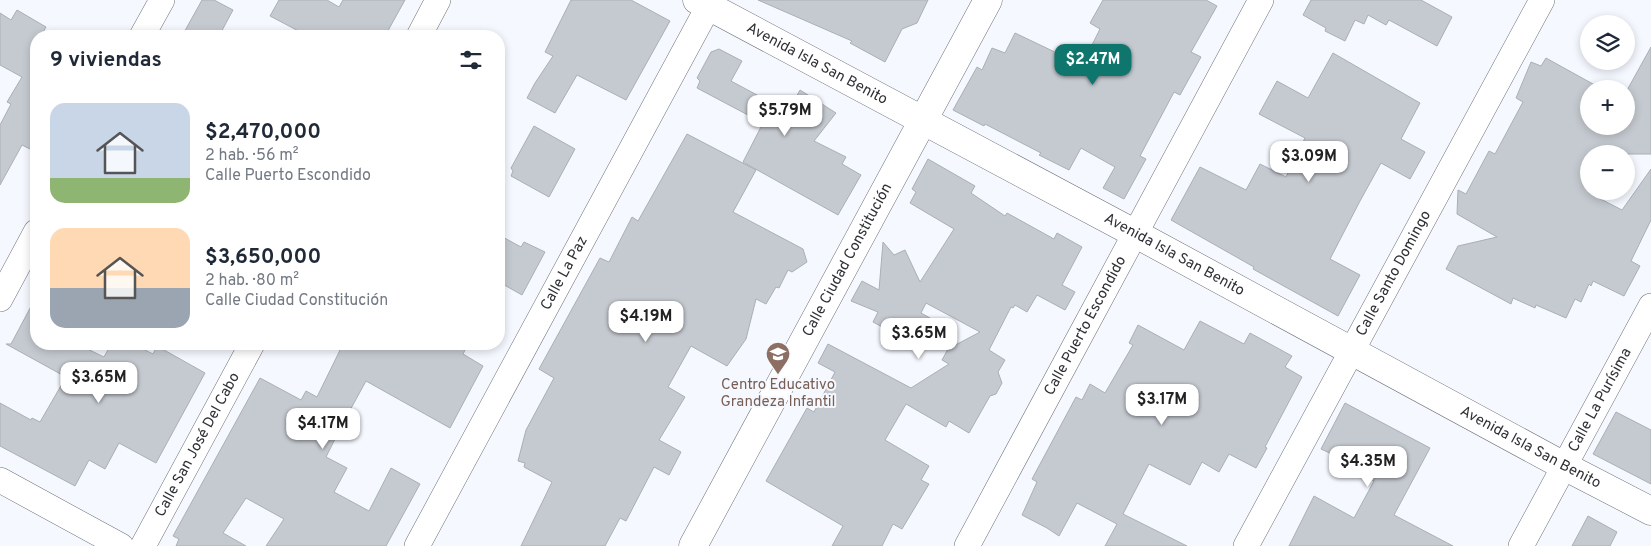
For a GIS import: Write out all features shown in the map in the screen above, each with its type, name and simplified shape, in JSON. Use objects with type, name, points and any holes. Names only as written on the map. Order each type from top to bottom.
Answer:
[{"type":"main road","name":"Calle Ciudad Constitución","points":[[693,546],[988,0]]},
{"type":"main road","name":"Avenida Isla San Benito","points":[[706,2],[922,121],[1651,511]]},
{"type":"street","points":[[145,30],[162,0]]},
{"type":"street","points":[[422,30],[438,0]]},
{"type":"street","name":"Calle Puerto Escondido","points":[[967,546],[1261,0]]},
{"type":"street","name":"Calle Santo Domingo","points":[[1246,546],[1542,0]]},
{"type":"street","name":"Calle La Paz","points":[[417,546],[706,2]]},
{"type":"street","points":[[0,299],[30,243]]},
{"type":"street","name":"Calle La Purísima","points":[[1521,546],[1651,306]]},
{"type":"street","name":"Calle San José Del Cabo","points":[[143,546],[249,350]]},
{"type":"street","points":[[0,480],[121,546]]},
{"type":"building","points":[[202,0],[214,0],[233,10],[222,30],[185,30]]},
{"type":"building","points":[[279,0],[327,0],[339,7],[343,0],[405,0],[388,30],[297,30],[270,16]]},
{"type":"building","points":[[571,0],[631,0],[670,21],[626,100],[577,75],[555,113],[527,98],[553,56],[545,52]]},
{"type":"building","points":[[758,0],[928,0],[917,23],[902,29],[885,62],[850,43],[852,41]]},
{"type":"building","points":[[1103,0],[1206,0],[1217,6],[1191,52],[1201,57],[1180,95],[1174,92],[1140,156],[1146,159],[1124,199],[1103,188],[1115,167],[1081,148],[1069,170],[985,124],[984,126],[953,110],[977,67],[982,70],[992,48],[1005,53],[1015,33],[1082,65],[1100,29],[1090,23]]},
{"type":"building","points":[[1311,0],[1421,0],[1452,17],[1437,46],[1389,20],[1386,25],[1368,15],[1364,24],[1355,20],[1345,41],[1325,31],[1326,28],[1303,15]]},
{"type":"building","points":[[17,10],[46,27],[44,30],[30,30],[30,149],[22,145],[0,185],[0,125],[11,104],[7,102],[22,77],[0,65],[0,13],[11,20]]},
{"type":"building","points":[[1651,47],[1651,154],[1635,154],[1635,145],[1580,145],[1580,200],[1603,200],[1622,210],[1629,200],[1635,200],[1635,192],[1651,169],[1651,220],[1631,261],[1640,266],[1624,296],[1593,281],[1591,286],[1589,284],[1581,302],[1575,299],[1566,318],[1536,305],[1535,308],[1513,298],[1511,304],[1446,269],[1458,246],[1497,237],[1457,214],[1458,190],[1466,194],[1489,151],[1495,154],[1523,102],[1516,98],[1531,62],[1541,66],[1546,58],[1586,80],[1580,80],[1580,135],[1635,135],[1635,80],[1633,80]]},
{"type":"building","points":[[719,49],[742,61],[731,81],[770,102],[772,98],[790,108],[800,90],[836,113],[814,141],[846,157],[842,164],[861,175],[838,215],[743,162],[763,123],[697,88],[700,81],[697,78],[711,52]]},
{"type":"building","points":[[1333,53],[1420,103],[1401,139],[1425,152],[1410,179],[1381,163],[1360,201],[1330,259],[1360,275],[1338,316],[1253,269],[1254,267],[1171,220],[1200,167],[1246,190],[1260,164],[1286,177],[1305,138],[1259,114],[1277,81],[1308,98]]},
{"type":"building","points":[[534,126],[575,149],[549,197],[511,176],[513,171],[511,168]]},
{"type":"building","points":[[687,134],[756,170],[733,212],[803,249],[807,262],[792,272],[788,270],[779,288],[776,287],[766,304],[756,299],[746,339],[727,366],[691,346],[668,387],[685,397],[659,440],[681,452],[669,475],[654,467],[626,521],[620,518],[605,546],[521,546],[552,482],[524,467],[525,463],[518,461],[526,430],[554,378],[539,369],[600,258],[609,262],[632,217],[638,221]]},
{"type":"building","points":[[928,159],[975,186],[971,193],[1005,216],[1007,213],[1054,239],[1057,233],[1082,247],[1062,285],[1075,292],[1065,310],[1037,295],[1027,312],[1015,305],[1013,308],[1011,307],[989,350],[1005,360],[998,372],[1002,383],[996,394],[990,396],[969,433],[949,421],[946,427],[906,404],[885,440],[929,466],[921,480],[929,484],[902,529],[893,524],[882,546],[832,546],[843,526],[766,481],[807,408],[814,412],[835,372],[818,363],[828,344],[911,388],[949,364],[942,360],[948,349],[980,332],[926,303],[921,313],[930,318],[924,330],[914,326],[906,340],[873,322],[878,312],[851,301],[862,281],[879,290],[883,242],[894,255],[905,250],[920,282],[954,229],[910,203],[916,192],[912,189]]},
{"type":"building","points":[[505,238],[521,247],[524,242],[545,252],[522,295],[505,285]]},
{"type":"building","points":[[30,308],[30,350],[89,350],[104,357],[108,350],[145,350],[153,354],[155,350],[164,350],[205,373],[156,463],[119,443],[105,469],[89,460],[75,486],[0,446],[0,403],[31,420],[32,418],[40,422],[66,377],[6,344],[11,344]]},
{"type":"building","points":[[1200,321],[1244,344],[1250,333],[1292,356],[1285,367],[1302,377],[1256,468],[1229,454],[1219,472],[1202,462],[1190,485],[1149,464],[1123,514],[1187,546],[1105,546],[1117,524],[1077,503],[1059,536],[1022,515],[1037,482],[1032,479],[1076,397],[1082,400],[1090,384],[1105,393],[1133,345],[1129,343],[1138,325],[1184,350]]},
{"type":"building","points":[[340,350],[465,350],[463,354],[483,366],[450,428],[366,381],[343,423],[326,457],[347,468],[334,492],[369,511],[391,468],[420,484],[386,546],[266,546],[284,519],[246,498],[223,533],[246,546],[176,546],[179,539],[173,536],[260,378],[301,400],[306,391],[317,397]]},
{"type":"building","points":[[1345,403],[1430,448],[1394,515],[1453,546],[1289,546],[1314,496],[1354,518],[1374,481],[1335,460],[1338,457],[1321,449]]},
{"type":"building","points":[[1616,412],[1651,430],[1651,484],[1593,454]]},
{"type":"building","points":[[1588,516],[1617,532],[1610,546],[1572,546]]},
{"type":"place","name":"Centro Educativo Grandeza Infantil","points":[[778,375]]}]
